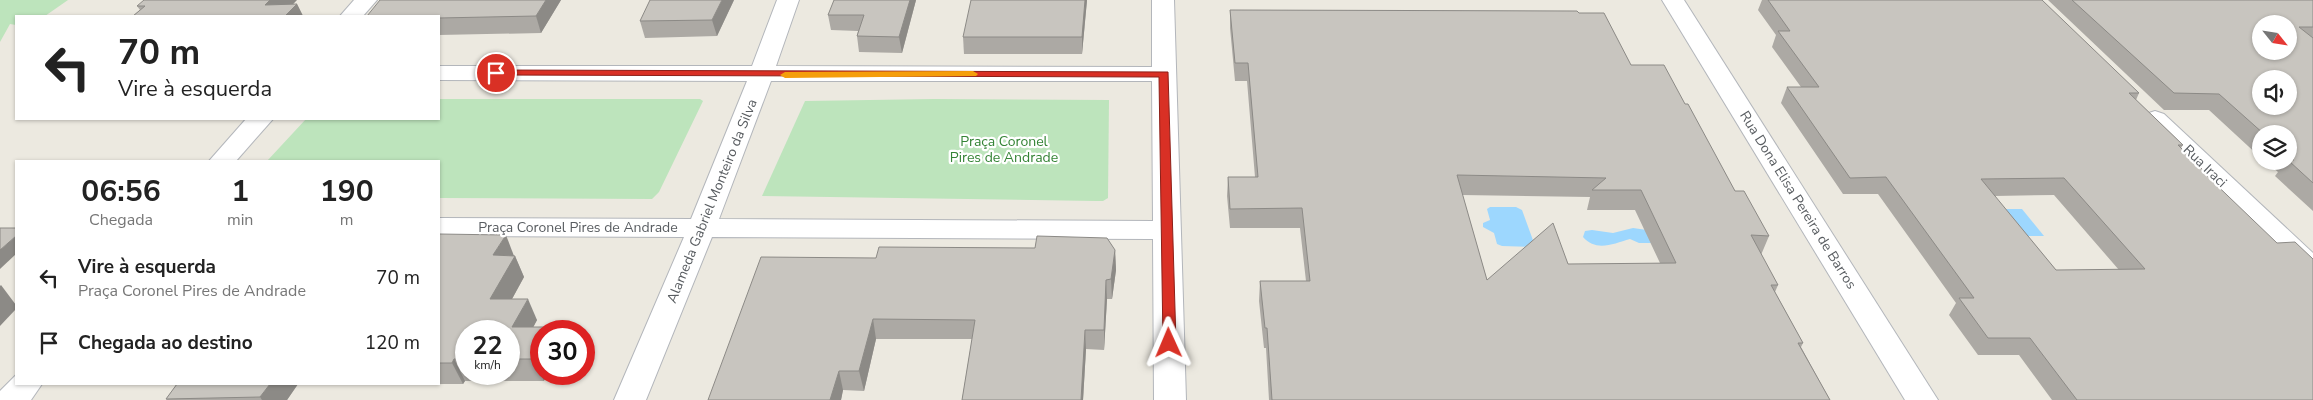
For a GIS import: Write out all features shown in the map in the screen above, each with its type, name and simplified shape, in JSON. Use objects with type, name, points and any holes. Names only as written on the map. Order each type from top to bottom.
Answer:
[{"type":"street","points":[[352,15],[366,0]]},
{"type":"street","name":"Alameda Gabriel Monteiro da Silva","points":[[630,400],[703,227],[762,75],[788,0]]},
{"type":"street","points":[[1163,0],[1170,400]]},
{"type":"street","name":"Rua Dona Elisa Pereira de Barros","points":[[1673,0],[1922,400]]},
{"type":"street","points":[[440,73],[762,75],[1164,74]]},
{"type":"street","name":"Rua Iraci","points":[[2139,104],[2313,270]]},
{"type":"street","points":[[223,160],[259,120]]},
{"type":"street","name":"Praça Coronel Pires de Andrade","points":[[440,227],[1167,230]]},
{"type":"street","points":[[12,400],[25,385]]},
{"type":"green space","points":[[0,0],[68,0],[46,15],[15,15],[15,25],[10,24],[0,42]]},
{"type":"green space","points":[[440,99],[700,99],[703,101],[659,192],[652,199],[440,198],[440,160],[268,160],[305,120],[440,120]]},
{"type":"green space","name":"Praça Coronel Pires de Andrade","points":[[934,99],[1109,100],[1108,198],[1103,201],[1096,201],[762,196],[805,101]]},
{"type":"water","points":[[1490,207],[1516,207],[1522,210],[1534,243],[1530,247],[1502,246],[1497,244],[1494,233],[1483,227],[1483,223],[1490,220],[1487,209]]},
{"type":"water","points":[[1999,209],[2022,209],[2044,236],[2021,236]]},
{"type":"water","points":[[1633,228],[1647,230],[1651,243],[1639,243],[1630,239],[1611,245],[1599,246],[1588,242],[1583,237],[1585,231],[1613,233]]},
{"type":"building","points":[[144,0],[270,0],[265,5],[297,4],[286,15],[134,15],[145,6],[137,6]]},
{"type":"building","points":[[380,0],[546,0],[536,16],[440,18],[440,15],[368,15]]},
{"type":"building","points":[[650,0],[722,0],[712,20],[640,21]]},
{"type":"building","points":[[834,0],[910,0],[899,37],[857,36],[864,15],[828,15]]},
{"type":"building","points":[[971,0],[1085,0],[1082,37],[963,37]]},
{"type":"building","points":[[1768,0],[2042,0],[2139,93],[2129,93],[2183,145],[2178,145],[2205,172],[2203,172],[2277,243],[2295,242],[2313,259],[2313,400],[2077,400],[2030,338],[1988,338],[1959,298],[1974,298],[1886,177],[1850,178],[1787,87],[1819,87],[1778,31],[1790,31]],"holes":[[[2064,178],[2145,269],[2056,270],[1981,179]]]},
{"type":"building","points":[[2072,0],[2313,0],[2313,27],[2299,27],[2313,38],[2313,183],[2297,168],[2297,125],[2254,125],[2219,94],[2174,93]]},
{"type":"building","points":[[1230,10],[1577,11],[1579,13],[1604,13],[1631,65],[1664,65],[1685,104],[1688,104],[1735,191],[1744,191],[1769,236],[1751,235],[1778,285],[1771,285],[1803,343],[1798,343],[1830,400],[1272,400],[1267,328],[1265,328],[1260,281],[1310,281],[1302,208],[1230,209],[1228,177],[1258,177],[1248,63],[1235,63]],"holes":[[[1457,175],[1606,178],[1592,190],[1641,190],[1676,263],[1568,264],[1553,223],[1487,280]]]},
{"type":"building","points":[[0,228],[15,228],[15,237],[0,250]]},
{"type":"building","points":[[440,234],[506,235],[493,255],[515,256],[490,299],[528,299],[516,320],[455,320],[454,359],[452,363],[440,363]]},
{"type":"building","points":[[1037,236],[1107,238],[1115,250],[1111,279],[1106,280],[1104,330],[1085,330],[1081,400],[962,400],[975,320],[873,319],[859,371],[839,371],[830,400],[708,400],[761,257],[876,258],[879,247],[1035,248]]},
{"type":"building","points":[[520,327],[530,327],[530,359],[520,359]]},
{"type":"building","points":[[176,385],[269,385],[260,397],[166,399]]},
{"type":"slow traffic","points":[[785,75],[973,74]]},
{"type":"route","points":[[496,73],[762,75],[1164,74],[1169,343]]}]
